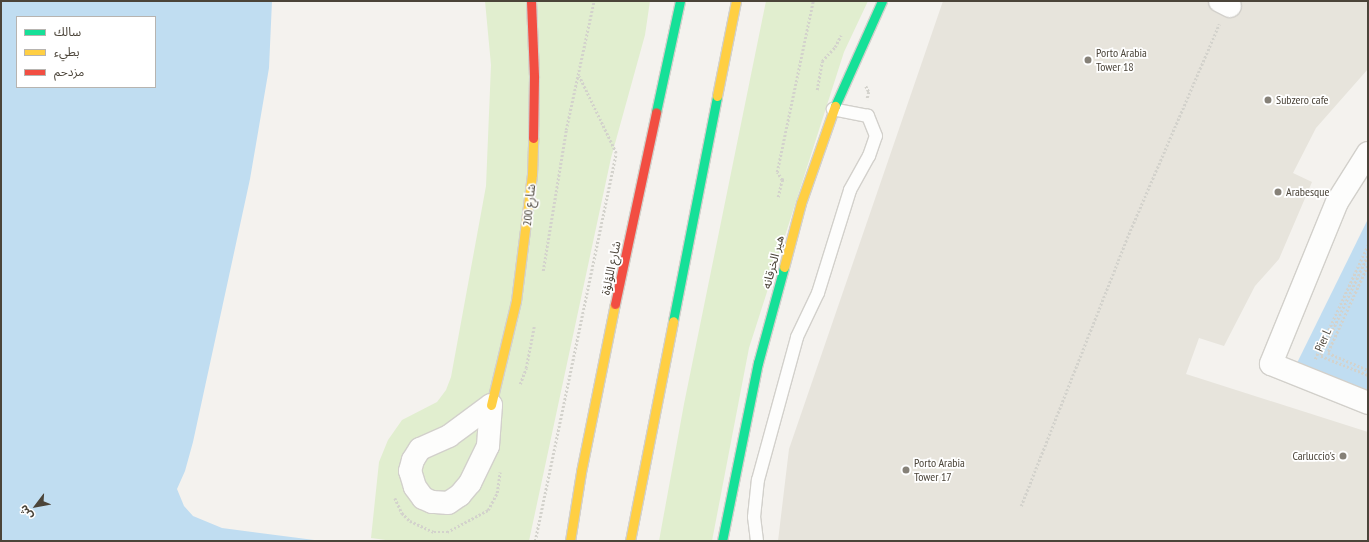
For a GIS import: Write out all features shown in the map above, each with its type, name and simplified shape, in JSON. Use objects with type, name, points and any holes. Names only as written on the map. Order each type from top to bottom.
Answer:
[{"type":"main road","name":"شارع 200","points":[[491,405],[516,302],[532,174],[534,77],[531,1]]},
{"type":"main road","name":"شارع اللؤلؤة","points":[[570,541],[600,375],[680,1]]},
{"type":"main road","points":[[630,541],[736,1]]},
{"type":"main road","name":"هير الخرقانه","points":[[722,541],[758,363],[801,203],[833,109],[882,1]]},
{"type":"street","points":[[1368,152],[1337,202],[1271,364],[1368,403]]},
{"type":"street","name":"شارع 200","points":[[491,405],[488,446],[470,483],[460,495],[448,503],[432,502],[422,498],[415,487],[410,471],[412,460],[420,449],[449,436],[491,405]]},
{"type":"lane","points":[[757,541],[754,517],[758,480],[797,337],[818,293],[850,190],[869,156],[876,136],[868,116],[833,109]]},
{"type":"path","points":[[559,177],[594,1]]},
{"type":"path","points":[[782,180],[777,172],[813,1]]},
{"type":"path","points":[[1021,506],[1133,224],[1213,36],[1225,4]]},
{"type":"path","points":[[535,541],[616,153],[578,76]]},
{"type":"path","name":"Pier L","points":[[1321,363],[1314,360],[1368,245]]},
{"type":"path","points":[[1368,256],[1321,356],[1368,375]]},
{"type":"path","name":"Pier L","points":[[1368,266],[1328,353],[1368,370]]},
{"type":"shaded area","points":[[943,1],[1368,1],[1368,69],[1316,128],[1293,173],[1312,182],[1279,259],[1255,286],[1224,346],[1199,338],[1186,374],[1368,432],[1368,541],[778,541],[789,449]]},
{"type":"green space","points":[[485,1],[650,1],[645,35],[611,158],[529,541],[393,541],[371,538],[379,462],[388,440],[402,420],[437,402],[446,390],[451,377],[486,186],[491,65]]},
{"type":"green space","points":[[766,1],[868,1],[844,52],[749,348],[712,541],[659,541],[684,404]]},
{"type":"water","points":[[1,1],[272,1],[269,68],[250,179],[193,442],[185,471],[177,489],[184,506],[193,516],[222,528],[322,541],[1,541]]},
{"type":"water","points":[[1368,219],[1368,390],[1297,363]]},
{"type":"traffic: fast","points":[[656,112],[680,1]]},
{"type":"traffic: fast","points":[[835,106],[882,1]]},
{"type":"traffic: fast","points":[[673,321],[717,96]]},
{"type":"traffic: fast","points":[[722,541],[758,363],[784,267]]},
{"type":"traffic: slow","points":[[717,96],[736,1]]},
{"type":"traffic: slow","points":[[784,267],[801,203],[835,106]]},
{"type":"traffic: slow","points":[[491,405],[516,301],[532,174],[533,138]]},
{"type":"traffic: slow","points":[[570,541],[581,472],[615,304]]},
{"type":"traffic: slow","points":[[630,541],[673,321]]},
{"type":"traffic: jam","points":[[531,1],[534,77],[533,138]]},
{"type":"traffic: jam","points":[[615,304],[656,112]]},
{"type":"place","name":"Porto Arabia Tower 18","points":[[1088,60]]},
{"type":"place","name":"Subzero cafe","points":[[1268,100]]},
{"type":"place","name":"Arabesque","points":[[1278,192]]},
{"type":"place","name":"Carluccio's","points":[[1343,456]]},
{"type":"place","name":"Porto Arabia Tower 17","points":[[906,470]]}]
